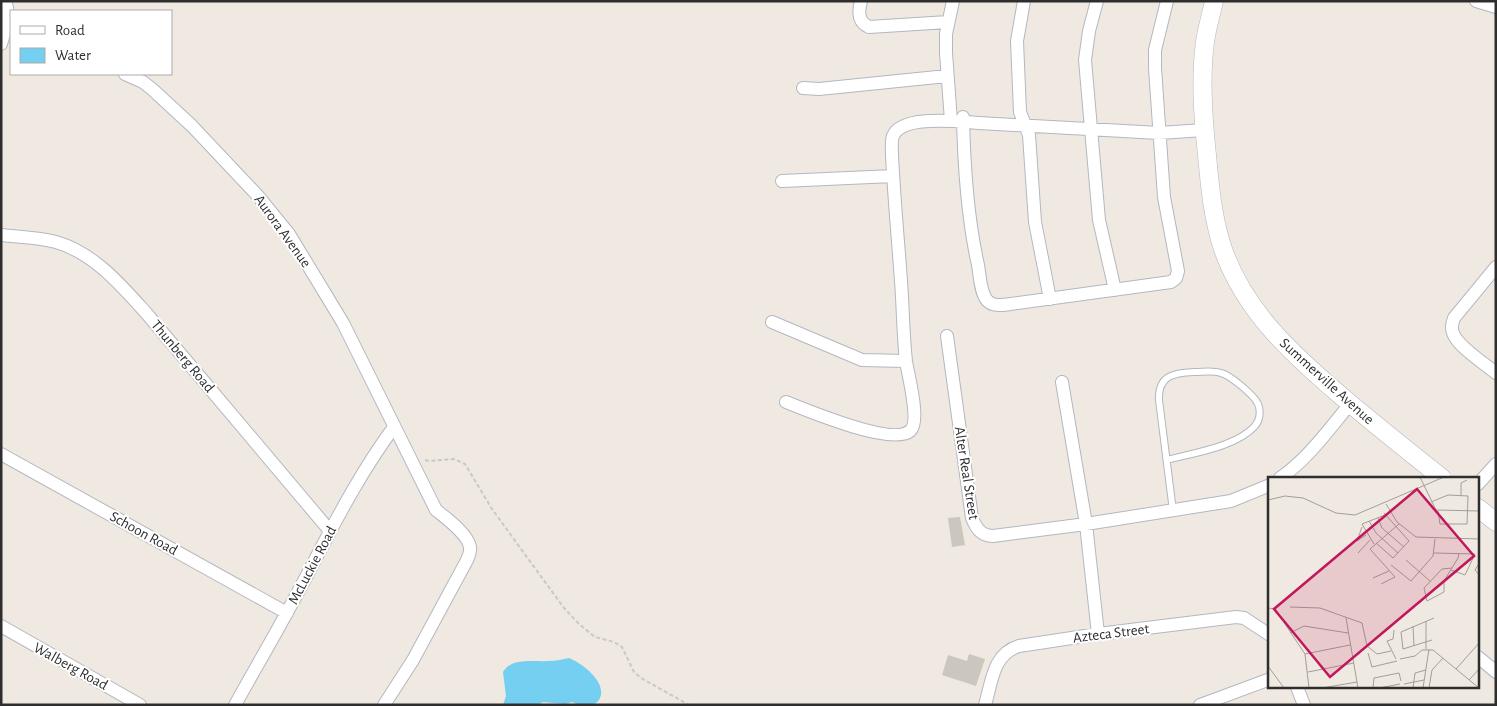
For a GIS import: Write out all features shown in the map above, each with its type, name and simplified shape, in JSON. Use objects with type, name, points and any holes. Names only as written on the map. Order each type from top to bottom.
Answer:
[{"type":"street","points":[[1,44],[8,11],[5,1]]},
{"type":"street","points":[[860,1],[859,16],[862,22],[869,27],[948,22]]},
{"type":"street","points":[[953,1],[948,22],[947,76],[959,120],[968,212],[985,297],[989,302],[996,305],[1164,284],[1175,280],[1178,274],[1177,263],[1164,197],[1155,68],[1155,50],[1167,1]]},
{"type":"street","points":[[1024,1],[1016,58],[1022,122],[1030,142],[1035,222],[1050,298]]},
{"type":"street","points":[[1097,1],[1087,38],[1085,60],[1099,220],[1115,290]]},
{"type":"street","name":"Summerville Avenue","points":[[1214,1],[1205,42],[1203,70],[1204,125],[1212,204],[1224,252],[1250,301],[1278,338],[1298,359],[1350,404],[1441,477]]},
{"type":"street","points":[[1476,1],[1496,7]]},
{"type":"street","name":"Aurora Avenue","points":[[127,75],[152,89],[192,126],[258,196],[289,234],[343,324],[436,510],[464,535],[469,543],[470,552],[466,562],[412,660],[384,705]]},
{"type":"street","points":[[803,88],[819,89],[947,76]]},
{"type":"street","points":[[786,402],[857,428],[894,434],[906,433],[913,428],[915,416],[906,361],[893,176],[892,141],[899,128],[914,123],[959,120],[1159,130],[1204,125]]},
{"type":"street","points":[[782,181],[893,176]]},
{"type":"street","name":"Thunberg Road","points":[[1,235],[55,242],[73,249],[97,264],[116,280],[147,314],[330,531]]},
{"type":"street","points":[[1496,267],[1454,318],[1451,325],[1452,331],[1459,342],[1496,374]]},
{"type":"street","points":[[772,322],[862,360],[906,361]]},
{"type":"street","name":"Alter Real Street","points":[[947,336],[972,518],[977,528],[984,535],[993,536],[1086,524],[1231,501],[1268,486]]},
{"type":"street","points":[[1062,382],[1086,524],[1098,634]]},
{"type":"street","points":[[1281,477],[1310,451],[1350,404]]},
{"type":"street","name":"McLuckie Road","points":[[235,705],[287,613],[330,531],[374,455],[394,427]]},
{"type":"street","name":"Schoon Road","points":[[1,454],[287,613]]},
{"type":"street","points":[[1480,482],[1496,464]]},
{"type":"street","points":[[1480,510],[1496,522]]},
{"type":"street","name":"Azteca Street","points":[[985,705],[1000,659],[1011,648],[1098,634],[1236,617],[1244,618],[1268,634]]},
{"type":"street","name":"Walberg Road","points":[[1,626],[140,705]]},
{"type":"street","points":[[1480,659],[1496,672]]},
{"type":"street","points":[[1200,705],[1268,680]]},
{"type":"street","points":[[1297,688],[1304,705]]},
{"type":"lane","points":[[1167,460],[1213,448],[1244,434],[1256,424],[1259,418],[1259,406],[1256,400],[1222,373],[1213,371],[1177,373],[1166,378],[1158,390],[1173,511]]},
{"type":"path","points":[[408,455],[429,461],[454,458],[465,464],[492,509],[564,608],[595,637],[614,642],[622,647],[634,672],[641,678],[689,705]]},
{"type":"water","points":[[569,658],[580,664],[597,680],[601,692],[597,702],[587,705],[572,702],[565,704],[543,702],[537,705],[503,705],[506,696],[503,672],[507,667],[517,662],[552,661]]},
{"type":"building","points":[[960,517],[965,545],[952,547],[948,518]]},
{"type":"building","points":[[969,654],[985,659],[976,686],[942,675],[948,655],[967,661]]}]
